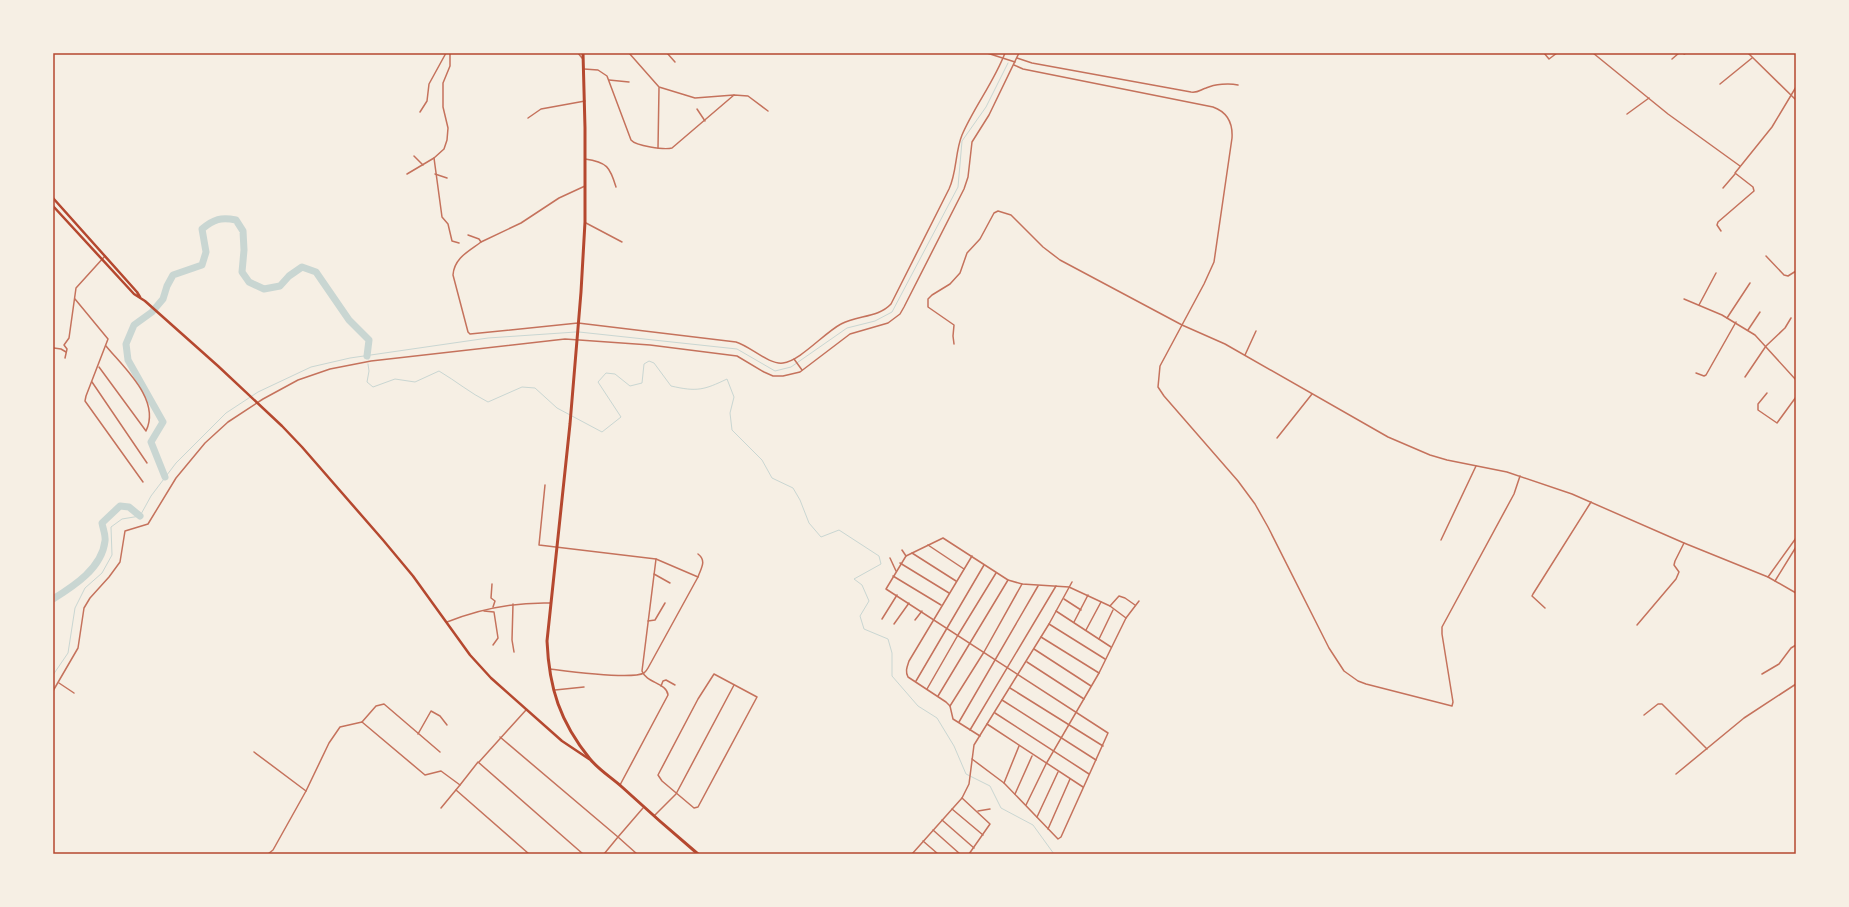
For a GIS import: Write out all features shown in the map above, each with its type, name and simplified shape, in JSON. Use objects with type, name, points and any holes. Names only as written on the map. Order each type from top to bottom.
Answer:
[{"type":"highway","points":[[583,53],[582,58],[584,69],[585,101],[585,222],[570,424],[547,641],[548,668],[553,690],[562,716],[591,760],[698,854]]},
{"type":"main road","points":[[53,198],[141,298]]},
{"type":"main road","points":[[53,206],[101,260],[134,294],[145,301],[225,373],[297,442],[356,508],[412,576],[479,665],[526,710],[562,741],[591,760]]},
{"type":"street","points":[[420,112],[427,101],[429,84],[446,53]]},
{"type":"street","points":[[407,174],[434,158],[444,149],[447,140],[448,128],[443,107],[443,83],[450,66],[450,53]]},
{"type":"street","points":[[578,53],[582,58]]},
{"type":"street","points":[[629,53],[659,88],[695,98],[734,95],[748,96],[768,111]]},
{"type":"street","points":[[668,53],[675,62]]},
{"type":"street","points":[[987,53],[1016,62]]},
{"type":"street","points":[[585,186],[559,198],[521,223],[482,242],[458,259],[453,270],[453,275],[468,332],[470,334],[578,324],[736,342],[743,344],[776,363],[794,360],[840,324],[855,318],[881,312],[891,304],[949,189],[954,177],[958,147],[963,133],[1005,53]]},
{"type":"street","points":[[53,691],[78,648],[84,608],[90,598],[120,562],[125,531],[148,524],[176,478],[205,443],[228,422],[256,403],[298,380],[340,366],[557,339],[576,338],[650,345],[737,356],[773,376],[792,375],[802,370],[850,334],[888,324],[900,314],[964,189],[968,177],[972,142],[989,115],[1016,62],[1019,53]]},
{"type":"street","points":[[1544,53],[1549,60],[1557,53]]},
{"type":"street","points":[[1592,53],[1688,129],[1740,167]]},
{"type":"street","points":[[1672,59],[1679,53]]},
{"type":"street","points":[[1748,53],[1796,100]]},
{"type":"street","points":[[1017,58],[1032,63],[1191,92],[1197,92],[1216,86],[1238,85]]},
{"type":"street","points":[[1720,84],[1752,58]]},
{"type":"street","points":[[1014,65],[1023,69],[1213,107],[1226,114],[1232,127],[1232,138],[1215,257],[1204,284],[1160,366],[1158,382],[1160,390],[1238,481],[1255,504],[1329,648],[1344,671],[1358,681],[1452,706],[1453,702],[1442,628],[1514,494],[1520,476]]},
{"type":"street","points":[[584,69],[598,70],[609,80],[633,142],[658,148],[672,148],[734,95]]},
{"type":"street","points":[[609,80],[629,82]]},
{"type":"street","points":[[1723,188],[1736,174],[1772,127],[1792,96],[1796,87]]},
{"type":"street","points":[[658,148],[659,88]]},
{"type":"street","points":[[1627,114],[1648,98]]},
{"type":"street","points":[[528,118],[541,109],[585,101]]},
{"type":"street","points":[[697,109],[705,121]]},
{"type":"street","points":[[414,156],[423,165]]},
{"type":"street","points":[[434,158],[442,217],[448,224],[452,241],[459,243]]},
{"type":"street","points":[[585,160],[597,161],[609,169],[616,187]]},
{"type":"street","points":[[435,174],[447,178]]},
{"type":"street","points":[[1722,231],[1717,225],[1718,222],[1754,191],[1753,187],[1736,174]]},
{"type":"street","points":[[954,344],[954,325],[930,309],[927,301],[930,296],[950,284],[960,273],[967,253],[976,244],[994,213],[998,211],[1011,215],[1060,260],[1182,325],[1245,355],[1388,437],[1430,455],[1520,476],[1547,484],[1684,543],[1768,577],[1796,593]]},
{"type":"street","points":[[585,222],[622,242]]},
{"type":"street","points":[[468,235],[479,239],[482,242]]},
{"type":"street","points":[[65,358],[66,352],[64,345],[69,338],[78,284],[105,256]]},
{"type":"street","points":[[1766,256],[1784,275],[1788,276],[1796,271]]},
{"type":"street","points":[[1699,305],[1716,273]]},
{"type":"street","points":[[1728,318],[1750,283]]},
{"type":"street","points":[[75,299],[107,336],[108,342],[86,396],[87,404],[143,482]]},
{"type":"street","points":[[1684,299],[1728,318],[1748,330],[1766,346],[1796,380]]},
{"type":"street","points":[[1748,330],[1760,312]]},
{"type":"street","points":[[1745,377],[1766,346],[1785,328],[1791,318]]},
{"type":"street","points":[[1696,373],[1704,376],[1706,375],[1736,322]]},
{"type":"street","points":[[1245,355],[1256,331]]},
{"type":"street","points":[[98,366],[144,430],[146,430],[148,411],[147,401],[134,381],[106,346]]},
{"type":"street","points":[[54,348],[61,349],[66,352]]},
{"type":"street","points":[[794,360],[802,370]]},
{"type":"street","points":[[92,382],[147,463]]},
{"type":"street","points":[[1767,393],[1758,404],[1758,410],[1777,424],[1796,397]]},
{"type":"street","points":[[1277,438],[1312,394]]},
{"type":"street","points":[[1441,540],[1470,482],[1476,466]]},
{"type":"street","points":[[545,485],[539,544],[556,548],[626,554],[656,559],[698,577]]},
{"type":"street","points":[[1545,608],[1532,596],[1591,502]]},
{"type":"street","points":[[972,759],[1004,783],[1058,839],[1061,837],[1082,787],[1108,735],[1107,732],[1019,674],[886,589],[900,563],[906,556],[942,538],[1008,580],[1038,586],[1070,587],[1110,606],[1126,618]]},
{"type":"street","points":[[1768,577],[1796,538]]},
{"type":"street","points":[[1637,625],[1676,579],[1679,572],[1674,565],[1684,543]]},
{"type":"street","points":[[928,545],[964,569]]},
{"type":"street","points":[[1775,581],[1796,547]]},
{"type":"street","points":[[902,550],[906,556]]},
{"type":"street","points":[[912,553],[956,581]]},
{"type":"street","points":[[643,673],[652,662],[698,577],[703,559],[698,554]]},
{"type":"street","points":[[972,556],[941,606],[906,668],[908,677],[938,696],[950,706],[953,719],[980,736]]},
{"type":"street","points":[[890,558],[896,571]]},
{"type":"street","points":[[643,673],[642,665],[656,559]]},
{"type":"street","points":[[900,563],[949,593]]},
{"type":"street","points":[[915,682],[946,627],[984,566]]},
{"type":"street","points":[[927,689],[996,573]]},
{"type":"street","points":[[654,574],[670,583]]},
{"type":"street","points":[[893,576],[941,606]]},
{"type":"street","points":[[938,696],[1008,580]]},
{"type":"street","points":[[914,854],[923,841],[962,798],[969,784],[974,745],[1019,674],[1072,582]]},
{"type":"street","points":[[492,584],[491,598],[495,601],[493,607]]},
{"type":"street","points":[[950,706],[984,652],[1022,584]]},
{"type":"street","points":[[959,722],[1038,586]]},
{"type":"street","points":[[970,730],[1056,586]]},
{"type":"street","points":[[882,619],[897,595]]},
{"type":"street","points":[[1074,622],[1088,595]]},
{"type":"street","points":[[1110,606],[1119,596],[1125,598],[1135,606]]},
{"type":"street","points":[[1063,598],[1081,610]]},
{"type":"street","points":[[1026,805],[1046,764],[1099,673],[1126,618],[1139,601]]},
{"type":"street","points":[[1086,630],[1101,602]]},
{"type":"street","points":[[447,622],[493,607],[513,604],[551,603]]},
{"type":"street","points":[[648,621],[655,620],[665,603]]},
{"type":"street","points":[[894,624],[909,603]]},
{"type":"street","points":[[513,604],[512,640],[514,652]]},
{"type":"street","points":[[1099,639],[1113,609]]},
{"type":"street","points":[[483,610],[494,612],[498,638],[493,645]]},
{"type":"street","points":[[916,620],[922,611]]},
{"type":"street","points":[[1056,611],[1111,647]]},
{"type":"street","points":[[1049,624],[1105,659]]},
{"type":"street","points":[[1041,637],[1099,673]]},
{"type":"street","points":[[1762,674],[1779,664],[1791,648],[1796,645]]},
{"type":"street","points":[[1034,649],[1091,686]]},
{"type":"street","points":[[1026,661],[1084,699]]},
{"type":"street","points":[[548,668],[584,673],[623,675],[643,673],[667,690],[668,695],[620,786]]},
{"type":"street","points":[[712,675],[715,675],[757,697],[698,807],[694,808],[676,794],[659,778],[658,775],[712,675]]},
{"type":"street","points":[[661,686],[666,680],[675,685]]},
{"type":"street","points":[[59,683],[74,693]]},
{"type":"street","points":[[1676,774],[1744,718],[1796,684]]},
{"type":"street","points":[[654,816],[676,794],[734,685]]},
{"type":"street","points":[[553,690],[584,687]]},
{"type":"street","points":[[1010,688],[1103,746]]},
{"type":"street","points":[[1002,700],[1096,760]]},
{"type":"street","points":[[268,854],[273,850],[306,791],[319,762],[340,727],[362,722],[376,706],[384,704],[440,752]]},
{"type":"street","points":[[1644,715],[1658,704],[1662,704],[1707,749]]},
{"type":"street","points":[[441,808],[478,762],[526,710]]},
{"type":"street","points":[[418,734],[431,711],[440,716],[447,725]]},
{"type":"street","points":[[994,712],[1089,774]]},
{"type":"street","points":[[362,722],[422,773],[427,776],[442,771],[460,785]]},
{"type":"street","points":[[987,724],[1082,787]]},
{"type":"street","points":[[500,737],[637,854]]},
{"type":"street","points":[[1004,783],[1020,746]]},
{"type":"street","points":[[254,752],[306,791]]},
{"type":"street","points":[[1015,794],[1033,755]]},
{"type":"street","points":[[478,762],[583,854]]},
{"type":"street","points":[[1037,817],[1058,772]]},
{"type":"street","points":[[1048,829],[1070,779]]},
{"type":"street","points":[[456,790],[529,854]]},
{"type":"street","points":[[962,798],[978,811],[990,824],[970,854]]},
{"type":"street","points":[[604,854],[644,808]]},
{"type":"street","points":[[952,808],[983,835]]},
{"type":"street","points":[[978,811],[990,809]]},
{"type":"street","points":[[942,819],[974,848]]},
{"type":"street","points":[[933,830],[960,854]]},
{"type":"street","points":[[923,841],[938,854]]},
{"type":"waterway","points":[[579,332],[737,349],[775,371],[791,367],[847,328],[875,321],[892,312],[958,187],[962,141],[986,107],[1008,63]]},
{"type":"waterway","points":[[165,477],[151,442],[163,422],[128,360],[126,344],[134,325],[152,312],[163,299],[167,286],[173,275],[202,265],[206,252],[202,229],[210,223],[222,219],[236,220],[243,231],[244,250],[242,272],[249,282],[264,289],[280,286],[289,276],[302,267],[316,272],[349,320],[369,340],[367,356]]},
{"type":"waterway","points":[[53,675],[68,653],[75,608],[85,588],[102,573],[112,555],[111,527],[122,519],[140,516],[151,496],[176,463],[226,413],[258,392],[311,367],[350,358],[488,338],[576,332]]},
{"type":"waterway","points":[[368,364],[369,371],[367,382],[373,387],[395,379],[415,382],[439,371],[488,402],[522,387],[535,388],[557,408],[602,432],[621,417],[598,382],[606,373],[615,374],[630,386],[642,383],[644,364],[649,361],[654,363],[671,386],[687,389],[700,389],[712,386],[727,379],[734,397],[730,413],[732,430],[762,460],[772,478],[793,488],[800,500],[809,523],[821,537],[839,530],[879,556],[881,564],[854,579],[862,585],[869,601],[860,616],[864,629],[888,639],[892,653],[892,676],[918,706],[937,718],[954,746],[966,774],[990,786],[1001,808],[1033,825],[1054,854]]},
{"type":"waterway","points":[[53,599],[78,582],[99,560],[103,551],[105,539],[102,523],[120,506],[129,507],[140,516]]}]
